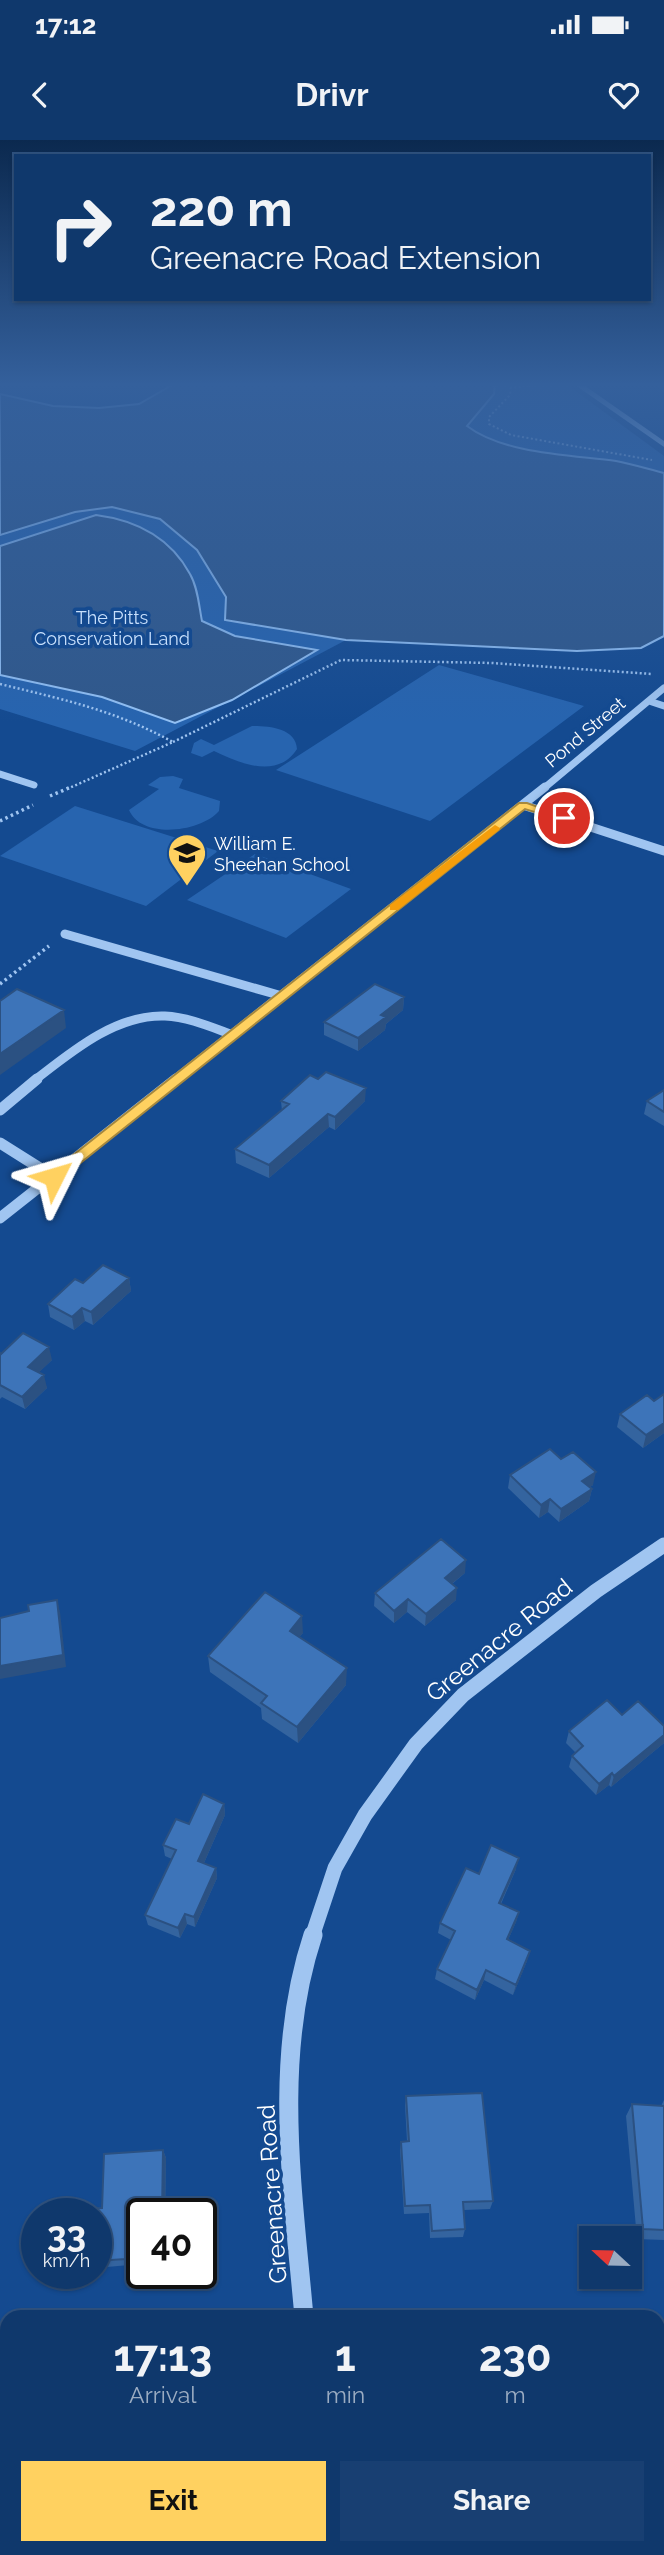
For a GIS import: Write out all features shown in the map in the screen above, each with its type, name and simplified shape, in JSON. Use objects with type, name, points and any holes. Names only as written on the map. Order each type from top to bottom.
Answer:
[{"type":"street","name":"Pond Street","points":[[0,1218],[523,805],[664,688]]},
{"type":"street","points":[[649,701],[664,706]]},
{"type":"street","points":[[0,774],[34,785]]},
{"type":"street","points":[[523,805],[664,851]]},
{"type":"street","points":[[65,934],[282,996]]},
{"type":"street","points":[[0,1110],[11,1099],[108,1029],[128,1021],[156,1016],[189,1020],[233,1035]]},
{"type":"street","points":[[0,1143],[54,1177]]},
{"type":"street","name":"Greenacre Road","points":[[303,2310],[288,2128],[293,2030],[303,1965],[335,1868],[365,1815],[416,1744],[463,1695],[596,1591],[664,1545]]},
{"type":"path","points":[[0,821],[122,762],[173,742],[341,660],[492,663],[660,674]]},
{"type":"path","points":[[0,684],[100,708],[140,724],[173,742]]},
{"type":"path","points":[[0,984],[65,934]]},
{"type":"green space","name":"The Pitts Conservation Land","points":[[112,507],[161,519],[197,550],[226,597],[226,620],[346,640],[135,751],[0,709],[0,535],[75,512]]},
{"type":"green space","points":[[439,665],[584,706],[430,821],[276,770]]},
{"type":"green space","points":[[252,726],[287,732],[297,749],[289,758],[269,766],[246,764],[214,751],[202,757],[191,753],[194,743],[201,739],[214,745]]},
{"type":"green space","points":[[173,776],[183,779],[179,788],[220,801],[219,811],[199,824],[172,830],[146,826],[136,820],[129,810],[159,789],[148,785],[160,777]]},
{"type":"green space","points":[[75,806],[218,851],[146,906],[0,856]]},
{"type":"green space","points":[[255,854],[351,889],[286,938],[187,900]]},
{"type":"shaded area","points":[[0,497],[664,497],[664,636],[641,648],[577,651],[346,640],[225,620],[226,597],[197,550],[160,519],[112,507],[75,512],[0,535]]},
{"type":"shaded area","name":"The Pitts Conservation Land","points":[[96,515],[138,526],[162,540],[172,550],[193,579],[202,621],[235,636],[317,650],[232,700],[175,723],[102,697],[0,675],[0,546]]},
{"type":"building","points":[[375,984],[404,997],[381,1015],[386,1017],[358,1038],[324,1022]]},
{"type":"building","points":[[17,989],[64,1010],[0,1054],[0,1001]]},
{"type":"building","points":[[326,1072],[366,1088],[335,1117],[328,1114],[269,1165],[235,1149],[289,1104],[281,1101],[310,1075],[318,1079]]},
{"type":"building","points":[[664,1090],[664,1112],[647,1101]]},
{"type":"building","points":[[103,1265],[129,1278],[91,1312],[82,1308],[72,1317],[48,1304],[75,1279],[83,1283]]},
{"type":"building","points":[[23,1333],[49,1347],[28,1367],[44,1375],[22,1397],[0,1385],[0,1353]]},
{"type":"building","points":[[664,1394],[664,1423],[646,1435],[620,1414],[647,1395],[654,1401]]},
{"type":"building","points":[[550,1449],[561,1459],[573,1452],[596,1472],[582,1481],[592,1489],[561,1509],[550,1499],[541,1505],[510,1475]]},
{"type":"building","points":[[441,1539],[466,1560],[445,1578],[457,1588],[426,1614],[408,1599],[394,1611],[375,1593]]},
{"type":"building","points":[[265,1592],[302,1616],[290,1631],[347,1668],[297,1727],[261,1703],[267,1696],[208,1656]]},
{"type":"building","points":[[57,1600],[63,1655],[0,1666],[0,1618],[29,1611],[28,1605]]},
{"type":"building","points":[[607,1700],[622,1715],[638,1701],[664,1726],[664,1735],[614,1776],[612,1773],[599,1784],[572,1756],[583,1746],[569,1731]]},
{"type":"building","points":[[203,1794],[224,1804],[198,1861],[216,1868],[194,1917],[185,1914],[178,1928],[145,1915],[176,1850],[163,1845],[176,1819],[189,1824]]},
{"type":"building","points":[[491,1845],[519,1858],[499,1903],[519,1912],[507,1939],[530,1951],[516,1985],[486,1970],[477,1990],[437,1969],[455,1931],[440,1923],[466,1868],[479,1874]]},
{"type":"building","points":[[482,2093],[493,2201],[463,2202],[465,2229],[432,2231],[430,2205],[405,2206],[401,2142],[409,2141],[406,2096]]},
{"type":"building","points":[[632,2104],[664,2106],[664,2230],[643,2229]]},
{"type":"building","points":[[163,2150],[162,2198],[126,2198],[126,2259],[112,2260],[112,2198],[102,2198],[104,2154]]},
{"type":"slow traffic","points":[[394,908],[495,828]]},
{"type":"place","name":"William E. Sheehan School","points":[[187,887]]},
{"type":"route","points":[[54,1177],[523,805],[564,818]]}]
